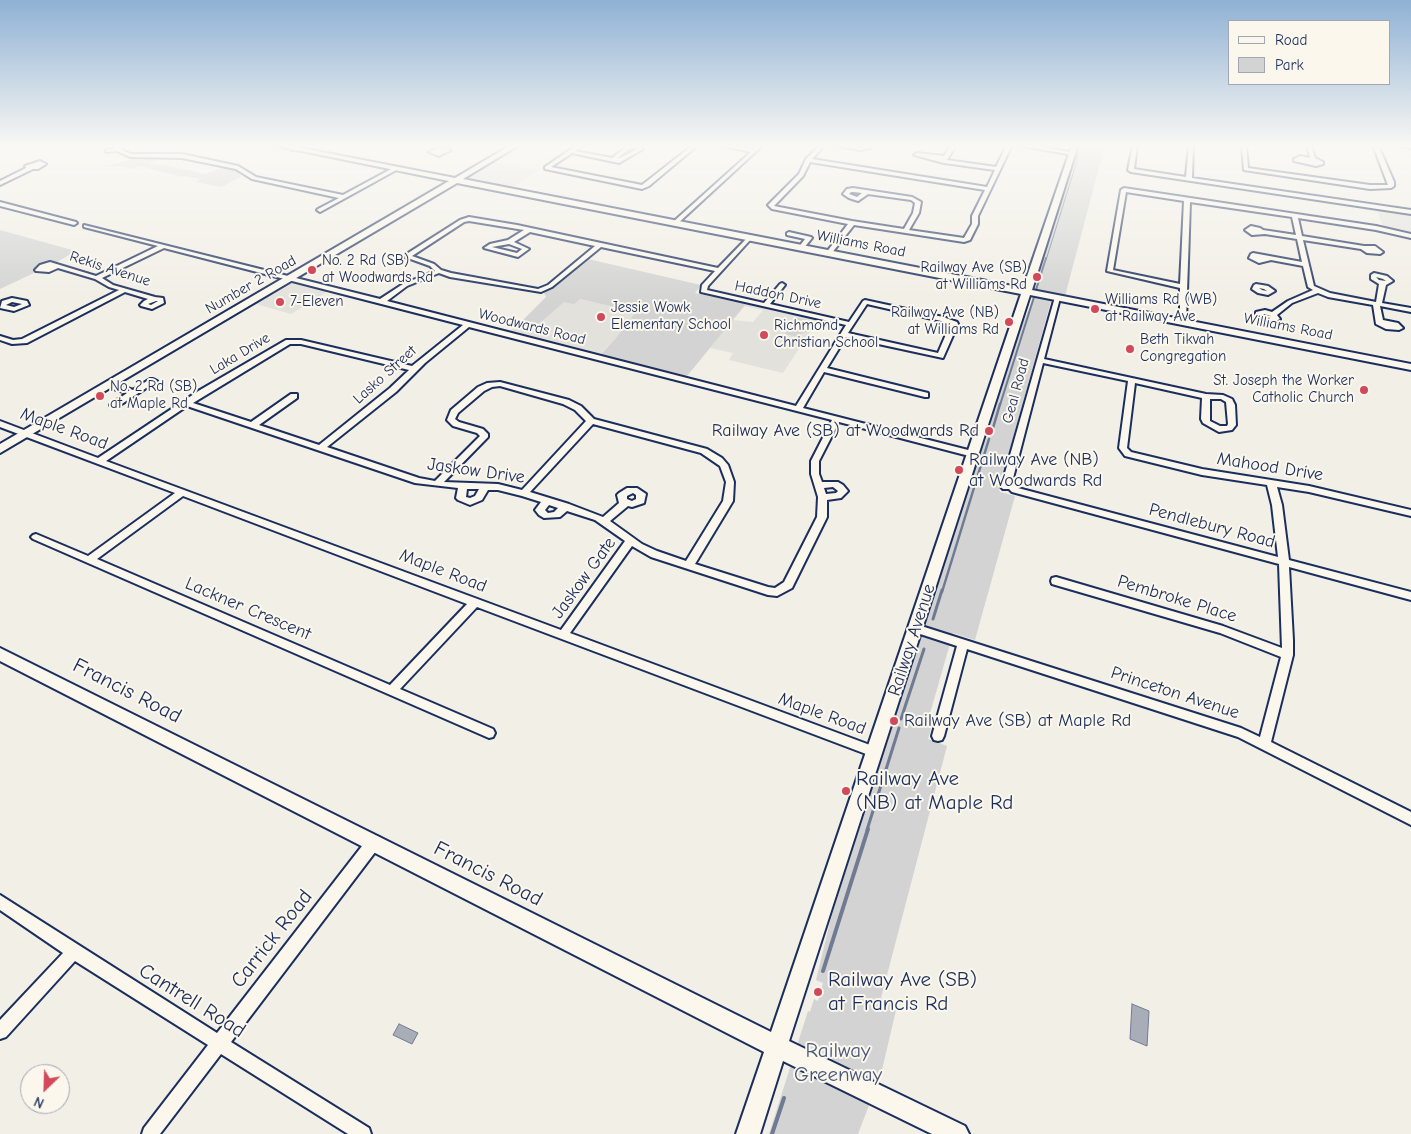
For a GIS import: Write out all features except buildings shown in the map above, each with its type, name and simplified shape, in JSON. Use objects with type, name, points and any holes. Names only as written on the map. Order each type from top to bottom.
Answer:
[{"type":"street","points":[[320,210],[342,198]]},
{"type":"street","name":"Number 2 Road","points":[[0,450],[428,198]]},
{"type":"street","name":"Williams Road","points":[[542,198],[1411,367]]},
{"type":"street","points":[[674,224],[703,198]]},
{"type":"street","points":[[779,198],[772,207],[966,240],[975,224],[975,216],[984,198]]},
{"type":"street","points":[[897,198],[918,202],[916,213],[906,230]]},
{"type":"street","name":"Railway Avenue","points":[[748,1134],[1058,198]]},
{"type":"street","points":[[1123,198],[1110,271],[1182,286]]},
{"type":"street","points":[[1174,198],[1383,229],[1411,236]]},
{"type":"street","points":[[1319,198],[1411,212]]},
{"type":"street","points":[[1182,322],[1187,200]]},
{"type":"street","points":[[0,204],[74,223]]},
{"type":"street","points":[[1294,215],[1310,286],[1317,291],[1331,296],[1411,310]]},
{"type":"street","points":[[600,245],[547,288],[539,291],[469,279],[439,271],[432,265],[407,256],[462,221],[472,220],[528,230],[600,245],[719,270]]},
{"type":"street","points":[[829,253],[852,222]]},
{"type":"street","name":"Woodwards Road","points":[[86,226],[289,280],[973,454]]},
{"type":"street","points":[[510,242],[526,249],[520,254],[514,255],[487,248],[492,245],[510,242],[528,230]]},
{"type":"street","points":[[1263,232],[1364,248]]},
{"type":"street","points":[[789,234],[809,238],[801,248]]},
{"type":"street","name":"Haddon Drive","points":[[749,238],[703,288],[703,291],[850,324]]},
{"type":"street","points":[[97,278],[162,247]]},
{"type":"street","points":[[1268,258],[1304,264]]},
{"type":"street","name":"Rekis Avenue","points":[[57,266],[155,299]]},
{"type":"street","points":[[381,302],[405,285],[439,271]]},
{"type":"street","points":[[1380,321],[1376,306],[1382,294],[1383,282]]},
{"type":"street","points":[[765,306],[782,285]]},
{"type":"street","points":[[0,338],[16,343],[30,338],[125,290]]},
{"type":"street","points":[[1273,315],[1280,298],[1317,291]]},
{"type":"street","name":"Geal Road","points":[[1006,487],[1057,298]]},
{"type":"street","points":[[798,409],[850,324],[865,302],[943,319],[954,324],[940,356],[844,334]]},
{"type":"street","name":"Lasko Street","points":[[322,447],[393,390],[429,355],[467,325]]},
{"type":"street","name":"Laka Drive","points":[[99,461],[186,403],[279,346],[296,341],[364,356],[414,370]]},
{"type":"street","points":[[1040,360],[1206,396],[1218,396],[1230,403],[1232,425],[1229,428],[1218,428],[1206,423],[1206,396]]},
{"type":"street","points":[[822,369],[925,394]]},
{"type":"street","name":"Mahood Drive","points":[[1132,380],[1121,452],[1134,457],[1184,468],[1309,488],[1411,513]]},
{"type":"street","points":[[114,405],[153,381]]},
{"type":"street","points":[[110,385],[134,393]]},
{"type":"street","points":[[437,484],[484,437],[484,434],[480,431],[456,424],[451,418],[454,412],[486,386],[504,385],[566,402],[578,408],[591,420],[704,451],[724,465],[730,482],[728,501],[689,565]]},
{"type":"street","points":[[253,425],[294,396]]},
{"type":"street","name":"Jaskow Drive","points":[[186,403],[408,477],[437,484],[486,486],[524,493],[566,506],[604,521],[631,541],[654,554],[778,595],[788,585],[822,517],[823,497]]},
{"type":"street","points":[[818,485],[835,484],[843,491],[838,496],[823,497],[818,485],[814,474],[815,461],[837,419]]},
{"type":"street","points":[[524,493],[591,420]]},
{"type":"street","name":"Maple Road","points":[[0,424],[874,752]]},
{"type":"street","points":[[1264,744],[1286,655],[1288,625],[1284,562],[1277,505],[1271,483]]},
{"type":"street","points":[[463,486],[461,498],[470,502],[479,498],[486,486]]},
{"type":"street","name":"Pendlebury Road","points":[[1006,487],[1009,486],[1015,490],[1411,596]]},
{"type":"street","points":[[90,560],[182,492]]},
{"type":"street","points":[[547,500],[540,510],[548,516],[559,514],[566,506]]},
{"type":"street","points":[[604,521],[625,503]]},
{"type":"street","name":"Lackner Crescent","points":[[36,537],[489,733]]},
{"type":"street","name":"Jaskow Gate","points":[[563,635],[631,541]]},
{"type":"street","name":"Pembroke Place","points":[[1056,581],[1224,630],[1286,655]]},
{"type":"street","points":[[392,690],[448,634],[475,602]]},
{"type":"street","name":"Princeton Avenue","points":[[915,628],[1241,733],[1411,819]]},
{"type":"street","points":[[938,736],[963,644]]},
{"type":"street","name":"Francis Road","points":[[0,654],[777,1046],[957,1134]]},
{"type":"street","name":"Carrick Road","points":[[150,1134],[374,842]]},
{"type":"street","name":"Cantrell Road","points":[[0,902],[74,952],[363,1134]]},
{"type":"street","points":[[0,1032],[74,952]]},
{"type":"shaded area","points":[[1376,208],[1411,213],[1411,234],[1383,227]]},
{"type":"shaded area","points":[[301,278],[335,287],[291,314],[256,304]]},
{"type":"shaded area","points":[[580,299],[637,312],[616,338],[597,357],[506,334],[523,320],[539,324],[564,302]]},
{"type":"shaded area","name":"Richmond Christian School","points":[[746,304],[818,320],[783,373],[729,360],[733,353],[710,348],[732,320],[753,322],[763,310],[744,306]]},
{"type":"shaded area","points":[[1132,1004],[1149,1011],[1147,1046],[1130,1039]]},
{"type":"shaded area","points":[[399,1024],[418,1033],[412,1044],[393,1035]]},
{"type":"green space","name":"Railway Greenway","points":[[1062,198],[1091,198],[1065,296],[1053,294],[999,489],[1000,492],[1015,496],[975,640],[953,633],[929,717],[933,721],[928,739],[947,746],[881,998],[897,1006],[881,1074],[858,1134],[769,1134],[808,1011],[810,1012],[814,999],[818,1001],[823,983],[816,980],[832,914],[981,451],[987,437],[992,434],[993,430],[990,429],[991,421],[1020,330],[1033,299],[1037,277]]},
{"type":"green space","points":[[0,230],[76,251],[57,262],[38,266],[34,269],[36,272],[0,289]]},
{"type":"green space","points":[[588,259],[701,285],[695,293],[746,304],[687,376],[600,355],[636,312],[580,299],[574,304],[564,302],[539,324],[523,320],[546,297],[544,293]]},
{"type":"green space","points":[[798,318],[815,322],[809,331],[802,333],[798,337],[785,334],[794,319]]},
{"type":"waterway","points":[[1046,260],[1065,198]]},
{"type":"waterway","points":[[1036,290],[1046,258]]},
{"type":"waterway","points":[[1000,405],[1034,297]]},
{"type":"waterway","points":[[993,428],[1000,404]]},
{"type":"waterway","points":[[942,592],[989,439]]},
{"type":"waterway","points":[[933,619],[942,590]]},
{"type":"waterway","points":[[901,719],[924,649]]},
{"type":"waterway","points":[[867,830],[899,728]]},
{"type":"waterway","points":[[823,971],[868,829]]},
{"type":"waterway","points":[[772,1134],[784,1098]]},
{"type":"place","name":"No. 2 Rd (SB) at Woodwards Rd","points":[[312,270]]},
{"type":"place","name":"Railway Ave (SB) at Williams Rd","points":[[1037,277]]},
{"type":"place","name":"7-Eleven","points":[[280,302]]},
{"type":"place","name":"Williams Rd (WB) at Railway Ave","points":[[1095,309]]},
{"type":"place","name":"Jessie Wowk Elementary School","points":[[601,317]]},
{"type":"place","name":"Railway Ave (NB) at Williams Rd","points":[[1009,322]]},
{"type":"place","name":"Richmond Christian School","points":[[764,335]]},
{"type":"place","name":"Beth Tikvah Congregation","points":[[1130,349]]},
{"type":"place","name":"St. Joseph the Worker Catholic Church","points":[[1364,390]]},
{"type":"place","name":"No. 2 Rd (SB) at Maple Rd","points":[[100,396]]},
{"type":"place","name":"Railway Ave (SB) at Woodwards Rd","points":[[989,431]]},
{"type":"place","name":"Railway Ave (NB) at Woodwards Rd","points":[[959,470]]},
{"type":"place","name":"Railway Ave (SB) at Maple Rd","points":[[894,721]]},
{"type":"place","name":"Railway Ave (NB) at Maple Rd","points":[[846,791]]},
{"type":"place","name":"Railway Ave (SB) at Francis Rd","points":[[818,992]]}]
